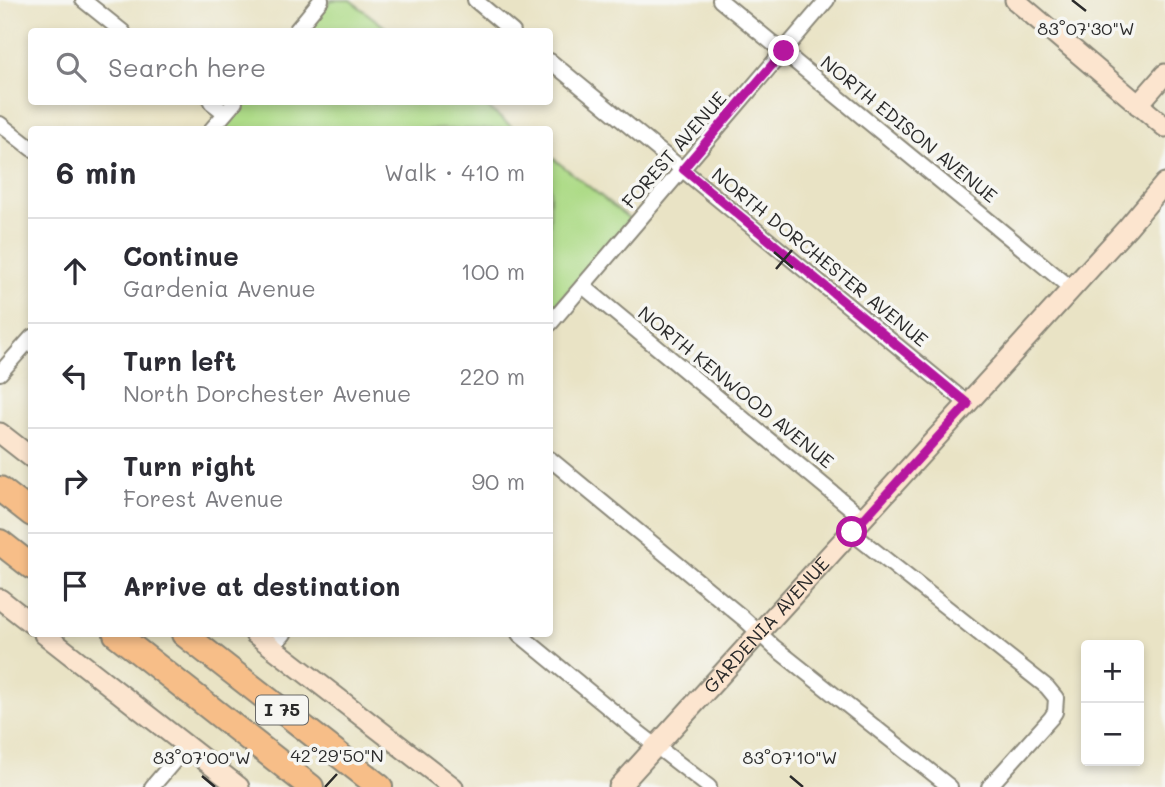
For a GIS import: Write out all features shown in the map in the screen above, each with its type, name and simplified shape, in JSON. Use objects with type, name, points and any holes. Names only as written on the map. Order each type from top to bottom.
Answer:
[{"type":"highway","points":[[0,489],[28,511]]},
{"type":"highway","points":[[0,542],[28,564]]},
{"type":"highway","points":[[0,556],[28,572]]},
{"type":"highway","name":"I 75","points":[[120,637],[311,787]]},
{"type":"highway","name":"I 75","points":[[188,637],[380,787]]},
{"type":"street","points":[[83,0],[118,28]]},
{"type":"street","points":[[298,28],[321,0]]},
{"type":"street","points":[[475,0],[508,28]]},
{"type":"street","name":"NORTH EDISON AVENUE","points":[[720,0],[1072,289]]},
{"type":"street","name":"FOREST AVENUE","points":[[553,321],[827,0]]},
{"type":"street","points":[[1015,0],[1165,127]]},
{"type":"street","name":"NORTH DORCHESTER AVENUE","points":[[553,63],[968,404]]},
{"type":"street","points":[[1138,105],[1165,74]]},
{"type":"street","points":[[214,126],[230,107]]},
{"type":"street","points":[[1,126],[28,146]]},
{"type":"street","name":"GARDENIA AVENUE","points":[[619,787],[858,526],[1165,183]]},
{"type":"street","name":"NORTH KENWOOD AVENUE","points":[[583,286],[1047,687],[1056,698],[1055,712],[1051,718],[989,787]]},
{"type":"street","points":[[0,373],[28,342]]},
{"type":"street","points":[[0,433],[28,455]]},
{"type":"street","points":[[553,461],[760,633],[774,648],[950,787]]},
{"type":"street","points":[[0,599],[28,621]]},
{"type":"street","points":[[48,637],[239,787]]},
{"type":"street","points":[[523,637],[709,787]]},
{"type":"street","points":[[278,640],[453,787]]},
{"type":"street","points":[[152,787],[187,746]]},
{"type":"green space","points":[[331,0],[350,0],[386,28],[307,28]]},
{"type":"green space","points":[[241,105],[484,105],[511,126],[225,126]]},
{"type":"green space","points":[[553,158],[630,219],[553,309]]},
{"type":"route","points":[[784,51],[683,169],[968,404],[852,532]]}]
